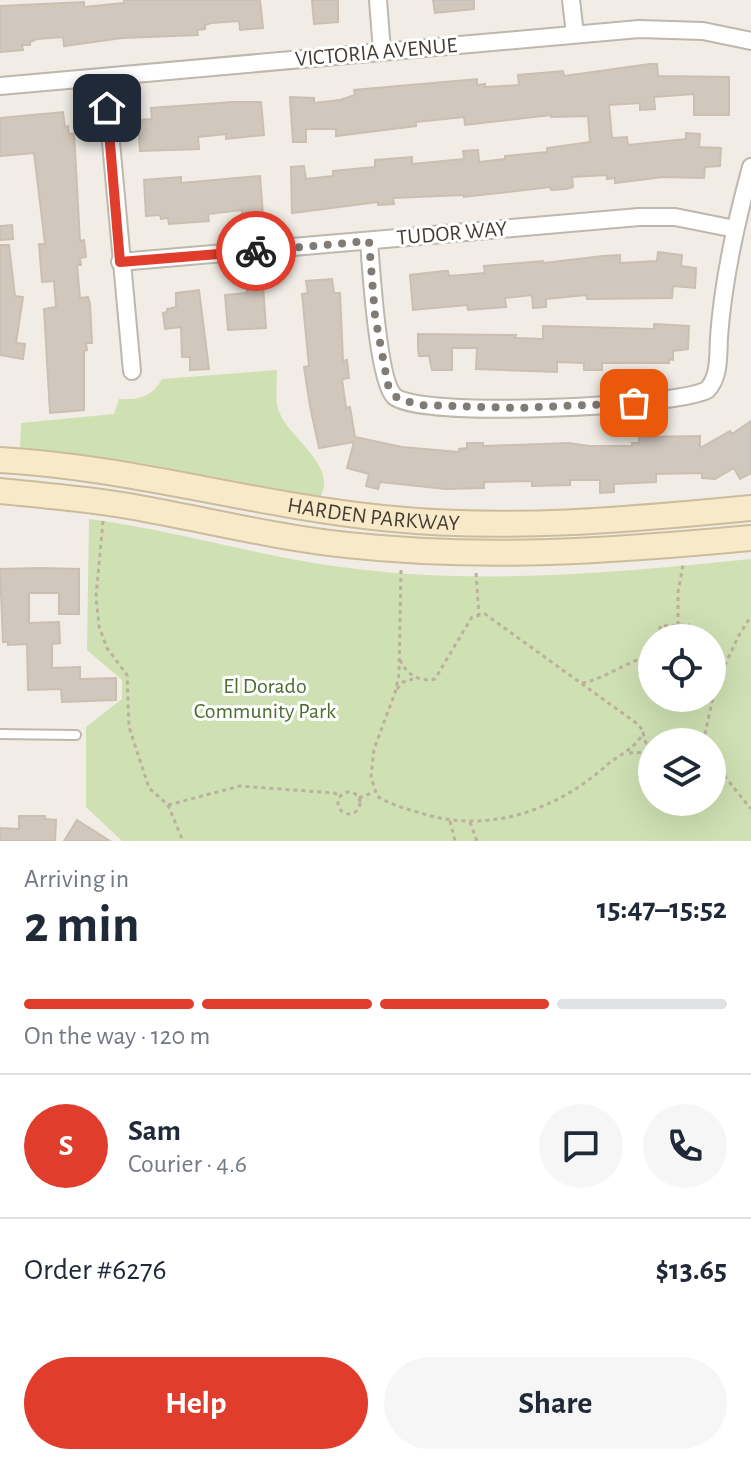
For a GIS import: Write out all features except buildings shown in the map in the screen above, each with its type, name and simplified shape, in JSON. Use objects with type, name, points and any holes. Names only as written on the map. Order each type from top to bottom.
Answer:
[{"type":"street","points":[[378,0],[382,51]]},
{"type":"street","points":[[571,0],[575,34]]},
{"type":"street","name":"VICTORIA AVENUE","points":[[0,86],[575,34],[673,28],[751,41]]},
{"type":"street","points":[[105,77],[132,371]]},
{"type":"street","points":[[369,241],[375,316],[388,385],[392,395],[402,402],[531,408],[634,403],[687,396],[707,390],[716,374],[735,229],[751,167]]},
{"type":"street","name":"TUDOR WAY","points":[[120,262],[649,216],[675,217],[735,229]]},
{"type":"street","name":"HARDEN PARKWAY","points":[[0,460],[107,472],[320,511],[399,520],[542,524],[751,508]]},
{"type":"street","name":"HARDEN PARKWAY","points":[[0,491],[146,509],[289,537],[425,552],[493,555],[578,552],[751,538]]},
{"type":"lane","points":[[0,734],[76,735]]},
{"type":"path","points":[[103,518],[96,597],[99,626],[107,648],[127,675],[129,727],[149,788],[168,805],[183,841]]},
{"type":"path","points":[[678,624],[678,592],[684,563]]},
{"type":"path","points":[[401,570],[395,693],[374,749],[371,777],[374,792],[389,802],[450,821],[507,818],[559,800],[588,782],[638,742]]},
{"type":"path","points":[[476,573],[479,615]]},
{"type":"path","points":[[395,693],[407,680],[438,678],[472,617],[485,614],[640,728]]},
{"type":"path","points":[[726,660],[751,616]]},
{"type":"path","points":[[399,657],[405,669],[419,679]]},
{"type":"path","points":[[580,683],[638,659]]},
{"type":"path","points":[[621,755],[638,751]]},
{"type":"path","points":[[726,778],[751,809]]},
{"type":"path","points":[[168,805],[240,786],[341,796],[350,792],[359,798],[360,805],[356,811],[346,814],[338,806],[341,796]]},
{"type":"path","points":[[359,798],[374,792]]},
{"type":"path","points":[[450,821],[455,841]]},
{"type":"path","points":[[470,822],[477,841]]},
{"type":"green space","points":[[277,370],[278,409],[323,474],[324,485],[320,497],[141,463],[20,448],[21,423],[114,414],[119,399],[144,396],[154,390],[162,379]]},
{"type":"green space","name":"El Dorado Community Park","points":[[89,519],[323,564],[406,574],[554,575],[751,559],[751,841],[122,841],[86,807],[86,727],[122,699],[122,680],[87,650]]},
{"type":"way so far","points":[[256,251],[369,241],[375,316],[389,390],[402,402],[469,408],[634,403]]},
{"type":"route","points":[[107,108],[120,262],[256,251]]}]
